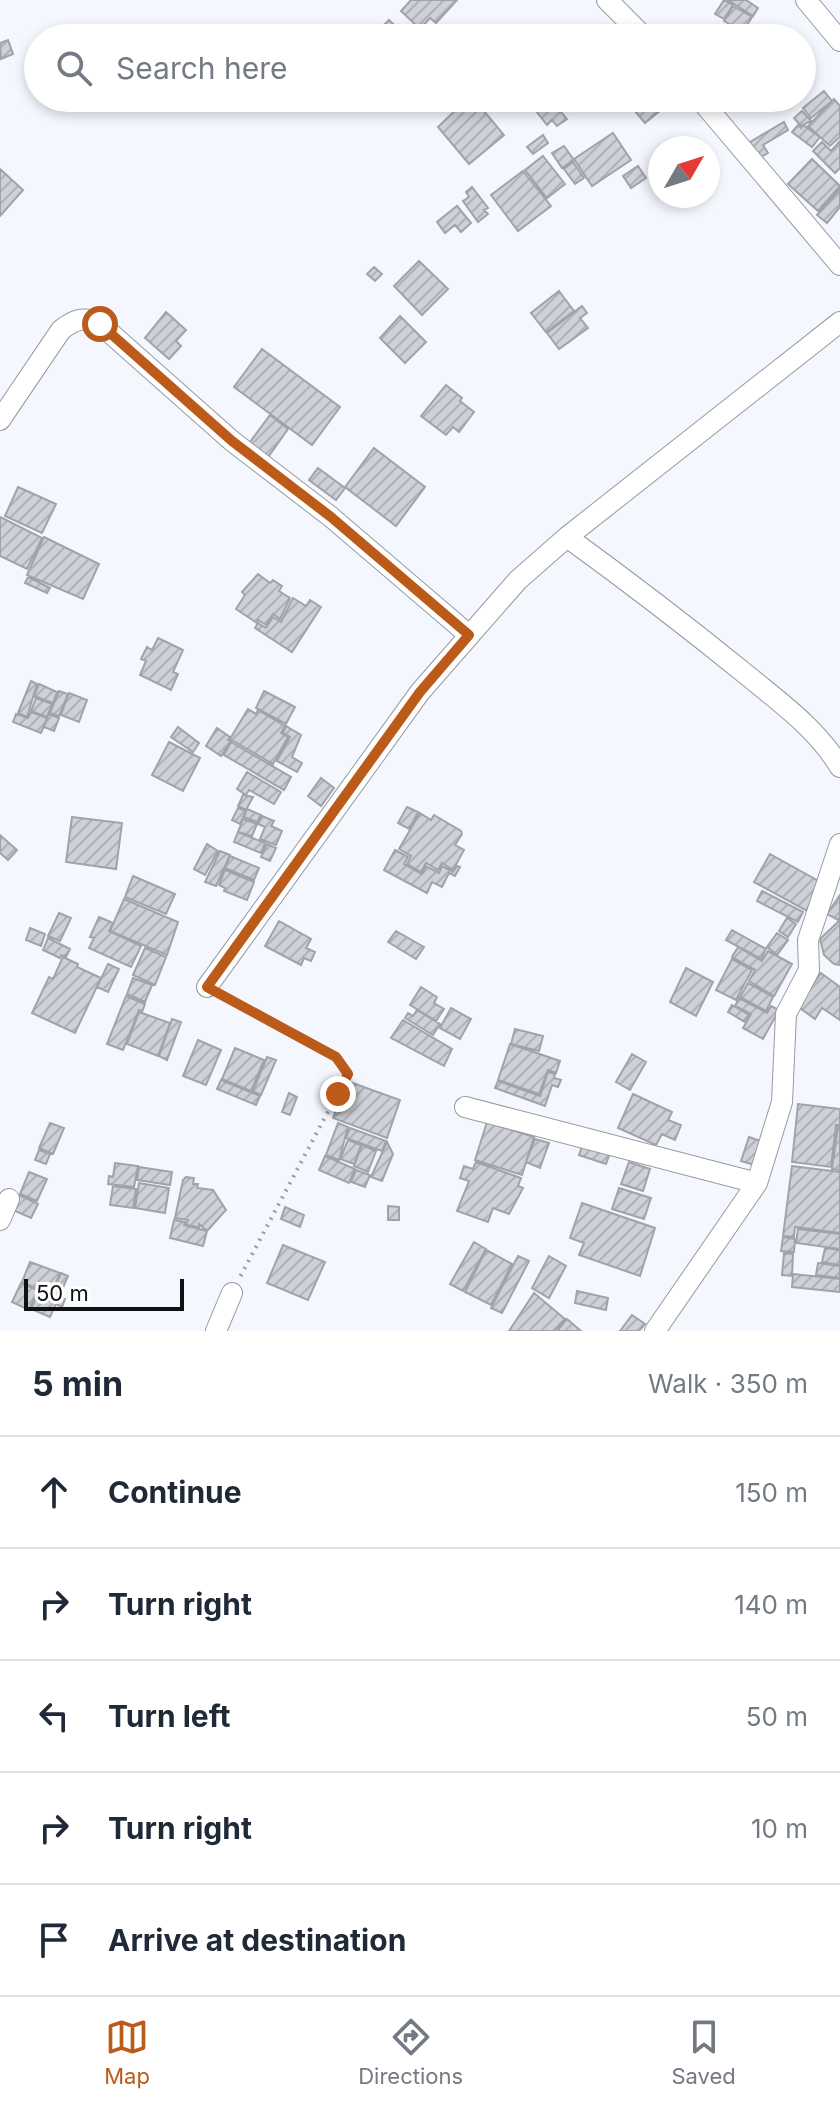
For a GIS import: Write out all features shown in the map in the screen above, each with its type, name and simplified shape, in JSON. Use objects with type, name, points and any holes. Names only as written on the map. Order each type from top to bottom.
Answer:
[{"type":"street","points":[[607,0],[631,24]]},
{"type":"street","points":[[806,0],[840,41]]},
{"type":"street","points":[[711,112],[840,265]]},
{"type":"street","points":[[0,420],[61,330],[81,318],[90,319],[100,324],[232,441],[331,517],[469,635]]},
{"type":"street","points":[[207,987],[420,692],[518,580],[567,537],[840,322]]},
{"type":"street","points":[[567,537],[682,622],[803,722],[827,746],[840,767]]},
{"type":"street","points":[[655,1331],[757,1183],[782,1102],[786,1014],[809,970],[808,940],[840,844]]},
{"type":"street","points":[[465,1107],[757,1183]]},
{"type":"street","points":[[0,1220],[9,1199]]},
{"type":"street","points":[[216,1331],[232,1293]]},
{"type":"path","points":[[207,987],[336,1057],[348,1074],[232,1293]]},
{"type":"building","points":[[411,0],[457,0],[436,23],[430,18],[425,24],[415,24],[401,11]]},
{"type":"building","points":[[724,0],[733,5],[724,19],[715,14]]},
{"type":"building","points":[[728,0],[746,0],[758,8],[753,16]]},
{"type":"building","points":[[733,6],[752,17],[748,24],[724,21]]},
{"type":"building","points":[[8,40],[13,54],[1,59],[0,43]]},
{"type":"building","points":[[824,91],[832,101],[811,118],[806,112],[816,112],[816,97]]},
{"type":"building","points":[[834,99],[840,106],[840,137],[830,146],[808,126]]},
{"type":"building","points":[[454,112],[485,112],[504,135],[469,164],[438,127]]},
{"type":"building","points":[[537,112],[561,112],[567,119],[557,126],[552,120],[547,125]]},
{"type":"building","points":[[636,112],[658,112],[645,123]]},
{"type":"building","points":[[803,112],[811,121],[801,126],[794,118]]},
{"type":"building","points":[[784,122],[788,130],[763,145],[768,153],[759,158],[750,142]]},
{"type":"building","points":[[798,125],[820,137],[812,147],[792,132]]},
{"type":"building","points":[[613,133],[631,160],[592,186],[574,159]]},
{"type":"building","points":[[543,135],[548,143],[533,154],[527,147]]},
{"type":"building","points":[[840,141],[840,168],[835,173],[813,151],[822,142],[831,151]]},
{"type":"building","points":[[564,146],[574,160],[562,168],[552,153]]},
{"type":"building","points":[[543,156],[565,184],[547,198],[525,170]]},
{"type":"building","points":[[812,159],[840,186],[818,211],[788,184]]},
{"type":"building","points":[[573,162],[584,178],[575,184],[564,169]]},
{"type":"building","points":[[638,166],[646,178],[631,188],[623,176]]},
{"type":"building","points":[[0,169],[23,190],[0,216]]},
{"type":"building","points":[[523,171],[551,206],[518,231],[491,195]]},
{"type":"building","points":[[472,187],[488,208],[484,210],[488,214],[478,222],[463,201],[469,197],[466,192]]},
{"type":"building","points":[[840,189],[840,207],[827,223],[817,215]]},
{"type":"building","points":[[457,206],[471,223],[461,232],[455,225],[445,233],[437,222]]},
{"type":"building","points":[[419,261],[448,289],[422,315],[394,286]]},
{"type":"building","points":[[374,267],[382,274],[375,281],[367,274]]},
{"type":"building","points":[[559,291],[574,311],[546,332],[531,313]]},
{"type":"building","points":[[582,306],[587,313],[580,318],[588,328],[559,349],[547,333]]},
{"type":"building","points":[[166,312],[186,330],[176,341],[181,346],[169,359],[145,338]]},
{"type":"building","points":[[400,316],[426,342],[405,363],[380,338]]},
{"type":"building","points":[[262,349],[340,407],[312,445],[234,387]]},
{"type":"building","points":[[446,385],[474,412],[459,432],[453,427],[446,435],[421,416]]},
{"type":"building","points":[[270,415],[288,429],[266,460],[247,446]]},
{"type":"building","points":[[374,448],[425,487],[396,526],[345,487]]},
{"type":"building","points":[[318,468],[345,488],[336,500],[309,480]]},
{"type":"building","points":[[18,487],[56,504],[42,533],[5,516]]},
{"type":"building","points":[[0,517],[42,538],[27,569],[0,556]]},
{"type":"building","points":[[44,537],[99,564],[83,599],[27,575]]},
{"type":"building","points":[[258,574],[270,583],[273,580],[282,586],[279,591],[290,598],[280,619],[273,614],[266,625],[258,620],[257,623],[236,609],[245,595],[242,592]]},
{"type":"building","points":[[28,577],[50,588],[47,593],[25,583]]},
{"type":"building","points":[[293,598],[306,606],[310,600],[321,607],[292,652],[255,628],[258,623],[266,628],[273,617],[281,622]]},
{"type":"building","points":[[158,638],[183,650],[173,672],[178,674],[171,690],[140,675],[146,661],[141,659],[147,647],[152,650]]},
{"type":"building","points":[[31,681],[37,684],[27,717],[18,713]]},
{"type":"building","points":[[39,684],[57,692],[53,703],[34,696]]},
{"type":"building","points":[[59,691],[68,694],[59,716],[50,713]]},
{"type":"building","points":[[264,691],[295,707],[286,724],[256,708]]},
{"type":"building","points":[[69,693],[87,700],[79,722],[61,715]]},
{"type":"building","points":[[36,698],[52,704],[47,717],[31,711]]},
{"type":"building","points":[[248,709],[256,714],[258,710],[285,726],[281,733],[288,737],[273,764],[230,739]]},
{"type":"building","points":[[31,712],[47,718],[41,733],[13,722],[16,714],[28,718]]},
{"type":"building","points":[[49,714],[59,718],[54,731],[44,727]]},
{"type":"building","points":[[286,726],[301,735],[292,757],[302,763],[297,772],[277,761],[290,737],[283,733]]},
{"type":"building","points":[[178,727],[199,743],[193,752],[171,737]]},
{"type":"building","points":[[217,728],[231,741],[221,756],[206,746]]},
{"type":"building","points":[[169,742],[200,758],[183,791],[152,775]]},
{"type":"building","points":[[231,742],[291,777],[284,790],[224,755]]},
{"type":"building","points":[[247,772],[281,792],[274,804],[249,790],[246,795],[237,789]]},
{"type":"building","points":[[321,778],[334,788],[321,806],[308,796]]},
{"type":"building","points":[[243,795],[253,797],[246,810],[238,806]]},
{"type":"building","points":[[407,807],[418,812],[409,829],[398,823]]},
{"type":"building","points":[[238,808],[246,811],[240,824],[232,820]]},
{"type":"building","points":[[247,809],[261,815],[257,822],[244,817]]},
{"type":"building","points":[[420,813],[431,820],[434,815],[461,831],[455,845],[464,850],[453,870],[442,863],[438,870],[426,863],[421,872],[407,864],[411,856],[399,849]]},
{"type":"building","points":[[262,816],[274,821],[271,826],[282,831],[276,845],[260,839],[265,827],[258,824]]},
{"type":"building","points":[[72,817],[122,823],[116,869],[66,862]]},
{"type":"building","points":[[243,819],[257,824],[252,836],[238,832]]},
{"type":"building","points":[[238,832],[265,843],[261,853],[234,842]]},
{"type":"building","points":[[0,835],[17,850],[8,860],[0,853]]},
{"type":"building","points":[[207,844],[218,851],[205,875],[194,869]]},
{"type":"building","points":[[267,844],[276,848],[270,861],[261,857]]},
{"type":"building","points":[[395,850],[408,857],[404,864],[422,874],[426,866],[439,873],[442,866],[453,872],[457,866],[460,867],[455,876],[449,873],[442,887],[432,882],[427,893],[384,870]]},
{"type":"building","points":[[220,851],[230,855],[216,886],[205,882]]},
{"type":"building","points":[[770,854],[822,883],[807,911],[754,882]]},
{"type":"building","points":[[230,856],[259,868],[254,880],[225,868]]},
{"type":"building","points":[[225,870],[254,882],[247,900],[224,891],[225,888],[219,885]]},
{"type":"building","points":[[133,876],[175,894],[166,914],[125,897]]},
{"type":"building","points":[[762,891],[803,912],[798,922],[757,901]]},
{"type":"building","points":[[840,895],[840,917],[838,920],[827,914]]},
{"type":"building","points":[[124,899],[178,922],[167,955],[110,931]]},
{"type":"building","points":[[59,913],[71,918],[60,941],[48,936]]},
{"type":"building","points":[[99,917],[113,923],[109,931],[141,946],[131,967],[89,948],[94,938],[90,937]]},
{"type":"building","points":[[787,918],[796,924],[788,937],[779,931]]},
{"type":"building","points":[[840,920],[840,965],[824,955],[820,939]]},
{"type":"building","points":[[279,921],[311,939],[306,948],[315,952],[311,961],[304,958],[301,965],[265,946]]},
{"type":"building","points":[[30,928],[45,934],[41,946],[26,940]]},
{"type":"building","points":[[732,930],[766,949],[761,959],[726,940]]},
{"type":"building","points":[[396,931],[424,947],[416,959],[388,942]]},
{"type":"building","points":[[777,933],[788,940],[777,955],[767,947]]},
{"type":"building","points":[[48,938],[70,949],[66,957],[61,955],[60,958],[43,950]]},
{"type":"building","points":[[738,947],[762,961],[768,951],[792,964],[774,996],[749,981],[755,970],[732,957]]},
{"type":"building","points":[[145,948],[166,957],[155,985],[133,975]]},
{"type":"building","points":[[63,957],[101,978],[75,1033],[32,1013],[49,977],[53,979]]},
{"type":"building","points":[[732,959],[752,970],[736,1000],[716,990]]},
{"type":"building","points":[[108,964],[119,969],[108,992],[97,987]]},
{"type":"building","points":[[686,968],[713,982],[696,1016],[670,1002]]},
{"type":"building","points":[[821,973],[840,987],[840,1020],[822,1008],[815,1019],[797,1006]]},
{"type":"building","points":[[133,978],[152,985],[145,1002],[127,994]]},
{"type":"building","points":[[748,983],[773,997],[766,1011],[740,997]]},
{"type":"building","points":[[421,987],[437,997],[434,1003],[444,1009],[436,1021],[410,1005]]},
{"type":"building","points":[[126,996],[145,1004],[142,1012],[139,1010],[123,1050],[107,1044]]},
{"type":"building","points":[[739,998],[767,1013],[771,1006],[779,1010],[763,1039],[743,1028],[751,1014],[735,1006]]},
{"type":"building","points":[[732,1005],[749,1015],[745,1022],[728,1012]]},
{"type":"building","points":[[451,1008],[471,1019],[460,1039],[440,1028]]},
{"type":"building","points":[[417,1010],[440,1024],[433,1035],[405,1018],[408,1013],[413,1016]]},
{"type":"building","points":[[139,1012],[170,1023],[158,1056],[127,1044]]},
{"type":"building","points":[[172,1019],[181,1022],[167,1060],[159,1056]]},
{"type":"building","points":[[403,1020],[452,1049],[444,1066],[391,1038]]},
{"type":"building","points":[[515,1029],[543,1036],[539,1051],[511,1044]]},
{"type":"building","points":[[198,1040],[221,1050],[206,1085],[183,1076]]},
{"type":"building","points":[[510,1044],[560,1061],[556,1073],[548,1070],[539,1094],[498,1080]]},
{"type":"building","points":[[235,1048],[264,1060],[251,1091],[222,1079]]},
{"type":"building","points":[[632,1054],[646,1062],[630,1090],[616,1082]]},
{"type":"building","points":[[267,1057],[276,1060],[261,1095],[253,1091]]},
{"type":"building","points":[[548,1072],[561,1080],[558,1087],[552,1085],[545,1106],[495,1088],[498,1081],[540,1096]]},
{"type":"building","points":[[221,1080],[260,1096],[256,1105],[217,1089]]},
{"type":"building","points":[[347,1081],[400,1100],[387,1138],[333,1118]]},
{"type":"building","points":[[289,1093],[297,1097],[290,1115],[282,1112]]},
{"type":"building","points":[[633,1094],[672,1112],[668,1120],[681,1125],[675,1140],[662,1134],[656,1145],[618,1128]]},
{"type":"building","points":[[798,1104],[840,1109],[840,1125],[836,1125],[831,1167],[792,1162]]},
{"type":"building","points":[[487,1122],[534,1137],[522,1175],[475,1160]]},
{"type":"building","points":[[50,1123],[64,1128],[53,1154],[39,1148]]},
{"type":"building","points":[[338,1123],[348,1127],[339,1160],[326,1155]]},
{"type":"building","points":[[840,1126],[840,1170],[832,1169]]},
{"type":"building","points":[[350,1128],[386,1141],[382,1151],[346,1138]]},
{"type":"building","points":[[749,1137],[763,1142],[755,1165],[741,1161]]},
{"type":"building","points":[[535,1139],[549,1143],[540,1168],[526,1162]]},
{"type":"building","points":[[348,1140],[361,1145],[354,1164],[340,1159]]},
{"type":"building","points":[[387,1142],[393,1154],[382,1181],[371,1177]]},
{"type":"building","points":[[583,1143],[610,1153],[606,1164],[579,1155]]},
{"type":"building","points":[[362,1145],[376,1151],[368,1172],[354,1166]]},
{"type":"building","points":[[39,1150],[50,1154],[46,1164],[35,1160]]},
{"type":"building","points":[[325,1156],[355,1169],[349,1183],[319,1170]]},
{"type":"building","points":[[476,1162],[521,1178],[518,1186],[523,1188],[509,1214],[493,1208],[488,1222],[457,1211],[469,1181],[460,1178],[464,1166],[473,1169]]},
{"type":"building","points":[[629,1162],[650,1169],[643,1191],[621,1184]]},
{"type":"building","points":[[115,1163],[138,1166],[134,1187],[108,1184],[109,1176],[113,1177]]},
{"type":"building","points":[[792,1166],[840,1172],[840,1233],[795,1227],[794,1237],[783,1236]]},
{"type":"building","points":[[139,1167],[172,1172],[170,1185],[137,1180]]},
{"type":"building","points":[[356,1170],[370,1175],[365,1187],[351,1182]]},
{"type":"building","points":[[29,1172],[47,1179],[37,1201],[20,1194]]},
{"type":"building","points":[[186,1177],[194,1178],[193,1184],[198,1184],[197,1188],[213,1190],[226,1210],[207,1231],[199,1224],[199,1227],[186,1225],[188,1220],[175,1218]]},
{"type":"building","points":[[139,1183],[169,1188],[165,1213],[135,1208]]},
{"type":"building","points":[[113,1186],[136,1189],[133,1208],[110,1205]]},
{"type":"building","points":[[619,1188],[651,1198],[644,1219],[612,1209]]},
{"type":"building","points":[[19,1195],[38,1204],[31,1218],[13,1210]]},
{"type":"building","points":[[582,1203],[655,1228],[640,1276],[579,1255],[584,1243],[570,1238]]},
{"type":"building","points":[[388,1206],[399,1207],[399,1220],[388,1220]]},
{"type":"building","points":[[285,1207],[304,1215],[300,1227],[281,1219]]},
{"type":"building","points":[[174,1220],[207,1231],[203,1246],[170,1238]]},
{"type":"building","points":[[798,1229],[840,1234],[840,1249],[796,1243]]},
{"type":"building","points":[[783,1237],[795,1239],[794,1252],[781,1251]]},
{"type":"building","points":[[474,1242],[486,1249],[463,1291],[450,1284]]},
{"type":"building","points":[[283,1245],[325,1262],[308,1300],[267,1283]]},
{"type":"building","points":[[825,1248],[840,1250],[840,1265],[822,1262]]},
{"type":"building","points":[[486,1250],[512,1264],[491,1305],[465,1292]]},
{"type":"building","points":[[784,1253],[793,1254],[792,1276],[782,1275]]},
{"type":"building","points":[[518,1256],[529,1261],[502,1313],[491,1308]]},
{"type":"building","points":[[549,1256],[566,1266],[549,1298],[532,1288]]},
{"type":"building","points":[[30,1262],[60,1273],[49,1300],[36,1295],[38,1289],[22,1282]]},
{"type":"building","points":[[818,1263],[840,1266],[840,1278],[816,1275]]},
{"type":"building","points":[[61,1273],[68,1276],[59,1297],[65,1299],[62,1307],[56,1304],[50,1317],[31,1309],[37,1296],[49,1301]]},
{"type":"building","points":[[793,1274],[840,1279],[840,1292],[792,1287]]},
{"type":"building","points":[[21,1283],[37,1290],[29,1310],[12,1302]]},
{"type":"building","points":[[577,1291],[608,1298],[606,1310],[575,1303]]},
{"type":"building","points":[[534,1293],[565,1319],[554,1331],[509,1331]]},
{"type":"building","points":[[632,1315],[645,1324],[639,1331],[620,1331]]},
{"type":"building","points":[[567,1319],[581,1331],[557,1331]]},
{"type":"route","points":[[100,324],[232,441],[331,517],[469,635],[420,692],[207,987],[336,1057],[348,1074],[338,1094]]}]
